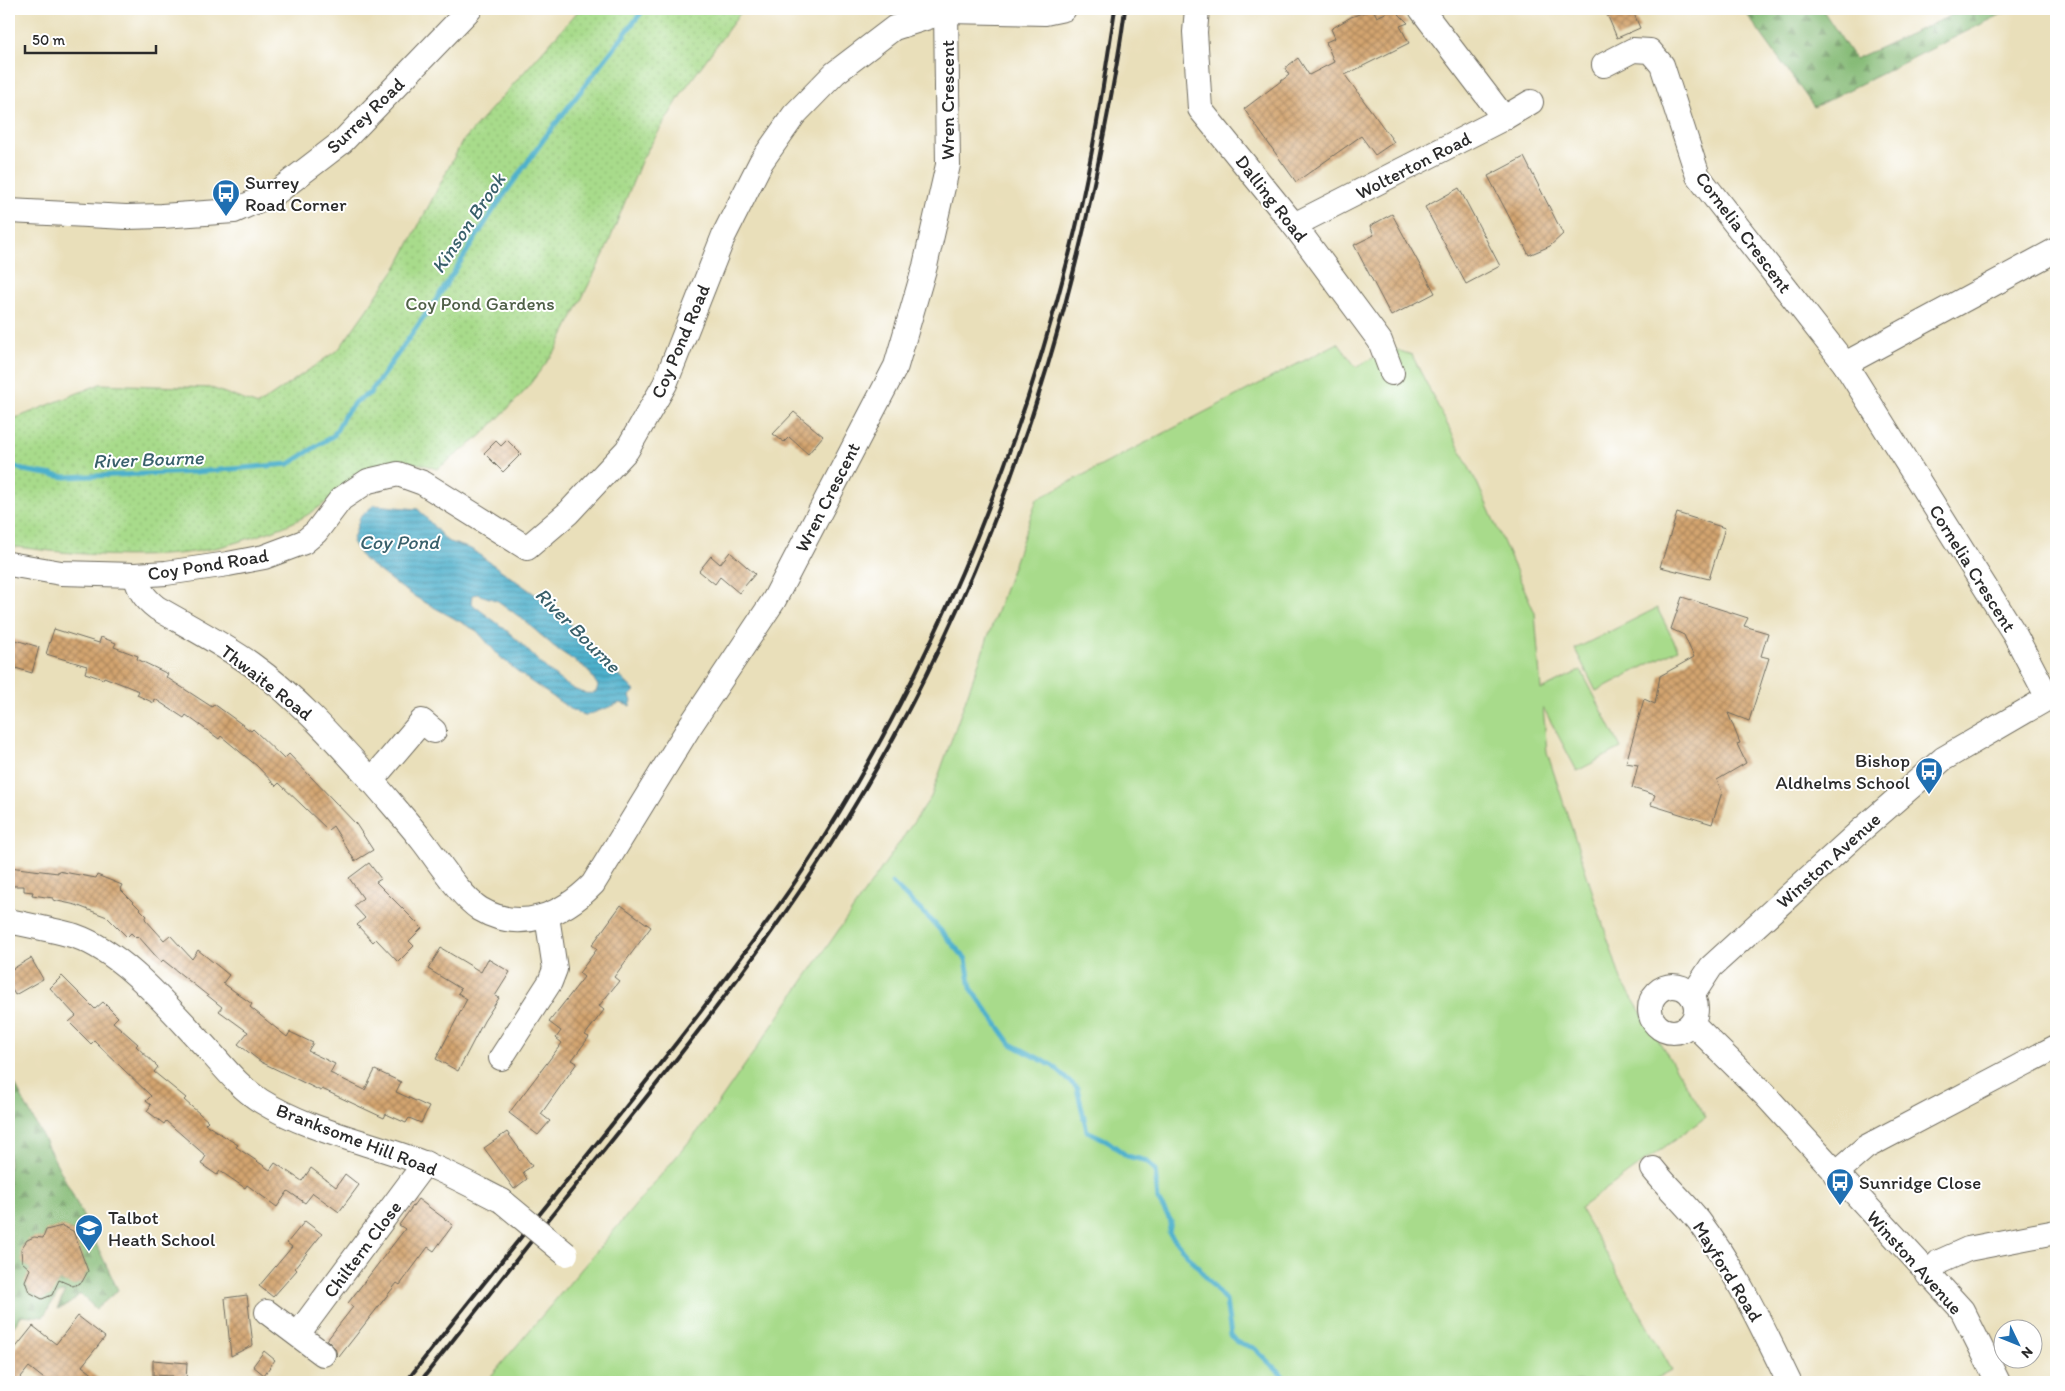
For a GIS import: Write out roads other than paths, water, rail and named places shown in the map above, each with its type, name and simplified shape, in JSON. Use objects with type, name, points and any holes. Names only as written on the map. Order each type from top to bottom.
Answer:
[{"type":"street","name":"Surrey Road","points":[[9,211],[126,217],[234,211],[277,192],[342,142],[470,9]]},
{"type":"street","name":"Coy Pond Road","points":[[9,564],[61,573],[135,575],[166,573],[264,557],[304,542],[316,532],[341,499],[368,481],[398,474],[423,483],[527,548],[568,513],[627,450],[665,384],[724,235],[761,162],[794,115],[835,74],[894,28],[946,10],[1045,13],[1064,9]]},
{"type":"street","name":"Dalling Road","points":[[1197,9],[1195,32],[1200,108],[1294,226],[1380,341],[1392,373]]},
{"type":"street","points":[[1421,9],[1504,118]]},
{"type":"street","name":"Wren Crescent","points":[[547,916],[583,894],[592,884],[690,726],[774,600],[896,366],[925,266],[948,165],[946,10]]},
{"type":"street","name":"Cornelia Crescent","points":[[1604,65],[1632,50],[1650,51],[1662,65],[1698,176],[1846,364],[2052,697]]},
{"type":"street","name":"Wolterton Road","points":[[1294,226],[1504,118],[1531,102]]},
{"type":"street","points":[[1846,364],[2056,250]]},
{"type":"street","name":"Thwaite Road","points":[[135,575],[144,598],[157,608],[252,665],[284,690],[316,720],[420,837],[466,898],[481,909],[500,916],[518,919],[534,919],[547,916]]},
{"type":"street","name":"Winston Avenue","points":[[1692,996],[1711,967],[1859,832],[1943,759],[2052,697]]},
{"type":"street","points":[[371,781],[422,721]]},
{"type":"street","points":[[501,1058],[550,982],[555,969],[547,916]]},
{"type":"street","name":"Branksome Hill Road","points":[[9,921],[76,937],[96,946],[116,959],[161,999],[242,1087],[281,1114],[334,1134],[425,1163],[502,1201],[566,1254]]},
{"type":"street","points":[[1668,986],[1681,987],[1692,996],[1696,1009],[1692,1023],[1679,1032],[1664,1031],[1653,1021],[1650,1006],[1656,993],[1668,986]]},
{"type":"street","name":"Winston Avenue","points":[[1692,1023],[1765,1095],[1835,1174],[1962,1310],[1998,1382]]},
{"type":"street","points":[[1835,1174],[1866,1147],[2056,1047]]},
{"type":"street","name":"Chiltern Close","points":[[298,1334],[425,1163]]},
{"type":"street","name":"Mayford Road","points":[[1653,1169],[1698,1220],[1720,1251],[1767,1336],[1789,1382]]},
{"type":"street","points":[[1928,1275],[1939,1262],[1968,1248],[2056,1232]]},
{"type":"street","points":[[267,1312],[323,1354]]},
{"type":"water","name":"Coy Pond","points":[[374,505],[418,509],[447,541],[471,549],[560,612],[588,646],[635,691],[630,696],[632,701],[630,706],[620,703],[585,716],[572,710],[527,679],[500,657],[477,631],[417,598],[363,559],[352,542],[360,517]],"holes":[[[477,594],[498,601],[557,649],[588,670],[598,686],[596,692],[586,693],[564,683],[508,632],[471,603],[472,595]]]},
{"type":"waterway","name":"Kinson Brook","points":[[9,464],[23,470],[65,477],[196,472],[289,464],[334,435],[344,416],[355,402],[370,393],[436,300],[496,206],[546,136],[644,9]]},
{"type":"waterway","name":"River Bourne","points":[[892,883],[932,921],[966,959],[971,988],[1011,1044],[1053,1066],[1077,1088],[1087,1131],[1106,1140],[1127,1156],[1147,1161],[1155,1170],[1158,1200],[1171,1221],[1169,1233],[1226,1301],[1231,1335],[1237,1342],[1254,1348],[1289,1382]]},
{"type":"railway","points":[[406,1382],[665,1058],[753,942],[803,870],[849,795],[892,719],[931,641],[967,560],[999,479],[1028,396],[1054,312],[1076,227],[1098,118],[1115,9]]},
{"type":"railway","points":[[420,1382],[655,1086],[750,962],[810,876],[864,790],[913,702],[956,612],[995,520],[1029,425],[1058,330],[1083,232],[1104,133],[1125,9]]},
{"type":"place","name":"Surrey Road Corner","points":[[226,217]]},
{"type":"place","name":"Bishop Aldhelms School","points":[[1929,795]]},
{"type":"place","name":"Sunridge Close","points":[[1840,1206]]},
{"type":"place","name":"Talbot Heath School","points":[[89,1252]]},
{"type":"park label","name":"Coy Pond Gardens","points":[[480,303]]}]
